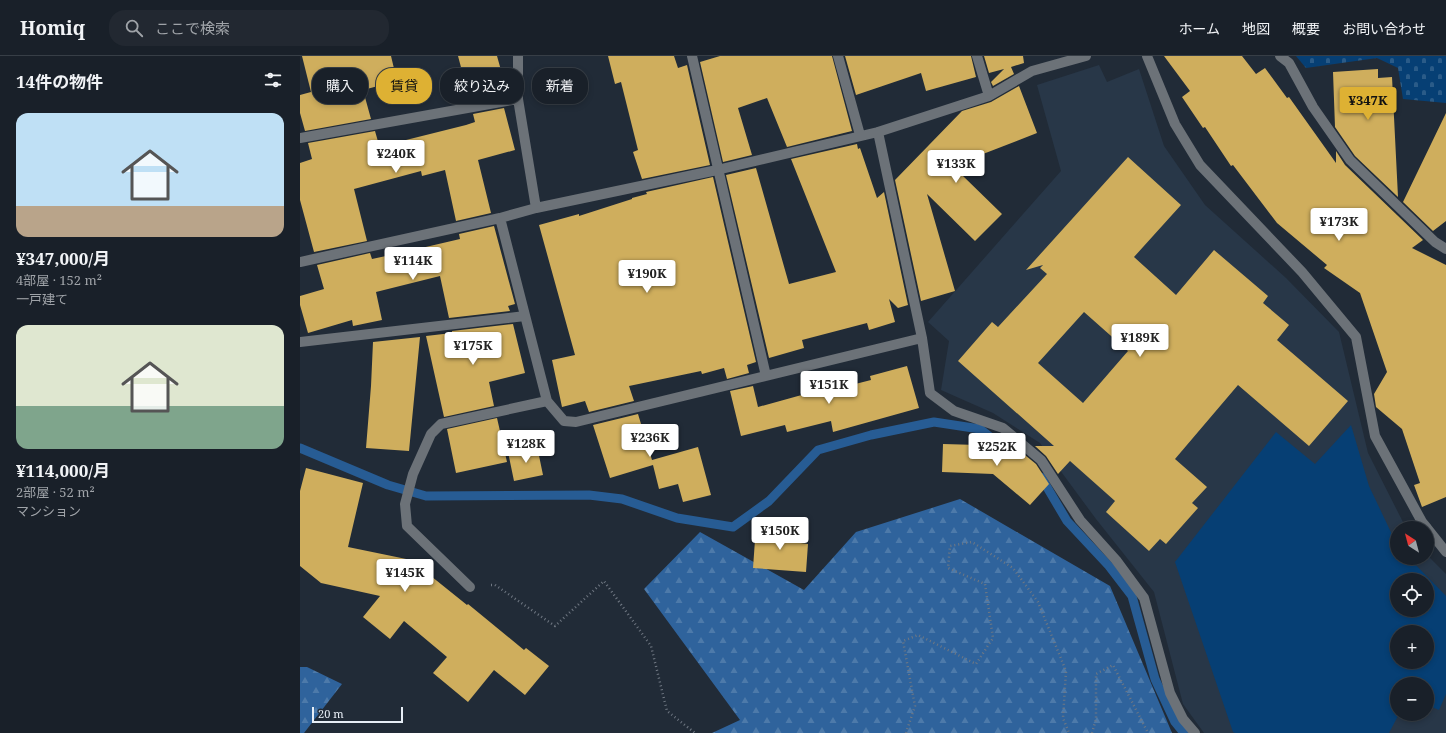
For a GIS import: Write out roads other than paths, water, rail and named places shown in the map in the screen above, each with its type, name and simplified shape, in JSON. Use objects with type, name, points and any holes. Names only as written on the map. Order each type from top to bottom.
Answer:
[{"type":"street","points":[[518,56],[518,68]]},
{"type":"street","points":[[692,56],[717,170],[766,376]]},
{"type":"street","points":[[838,56],[860,136]]},
{"type":"street","points":[[977,56],[989,96]]},
{"type":"street","points":[[300,262],[500,218],[536,208],[717,170],[878,132],[989,96],[1032,71],[1086,56]]},
{"type":"street","points":[[1146,56],[1175,124],[1200,165],[1302,272],[1356,337],[1375,436],[1421,521]]},
{"type":"street","points":[[1280,56],[1289,63],[1313,107],[1350,160],[1435,242],[1446,249]]},
{"type":"street","points":[[300,138],[495,104]]},
{"type":"street","points":[[519,104],[536,208]]},
{"type":"street","points":[[878,132],[922,338],[930,393],[954,411],[1003,428],[1041,460],[1080,520],[1116,560],[1144,598],[1170,693],[1183,719],[1195,733]]},
{"type":"street","points":[[500,218],[547,401],[564,421],[576,422],[922,338]]},
{"type":"street","points":[[300,342],[525,316]]},
{"type":"street","points":[[470,587],[407,526],[405,504],[413,474],[431,434],[442,424],[547,401]]},
{"type":"street","points":[[1434,537],[1446,552]]},
{"type":"waterway","points":[[300,448],[388,485],[426,496],[589,495],[622,499],[677,518],[733,527],[769,501],[818,450],[871,435],[934,422],[980,429],[1011,453]]},
{"type":"waterway","points":[[1041,477],[1067,521],[1109,566],[1132,596],[1155,679],[1175,722],[1184,733]]}]
